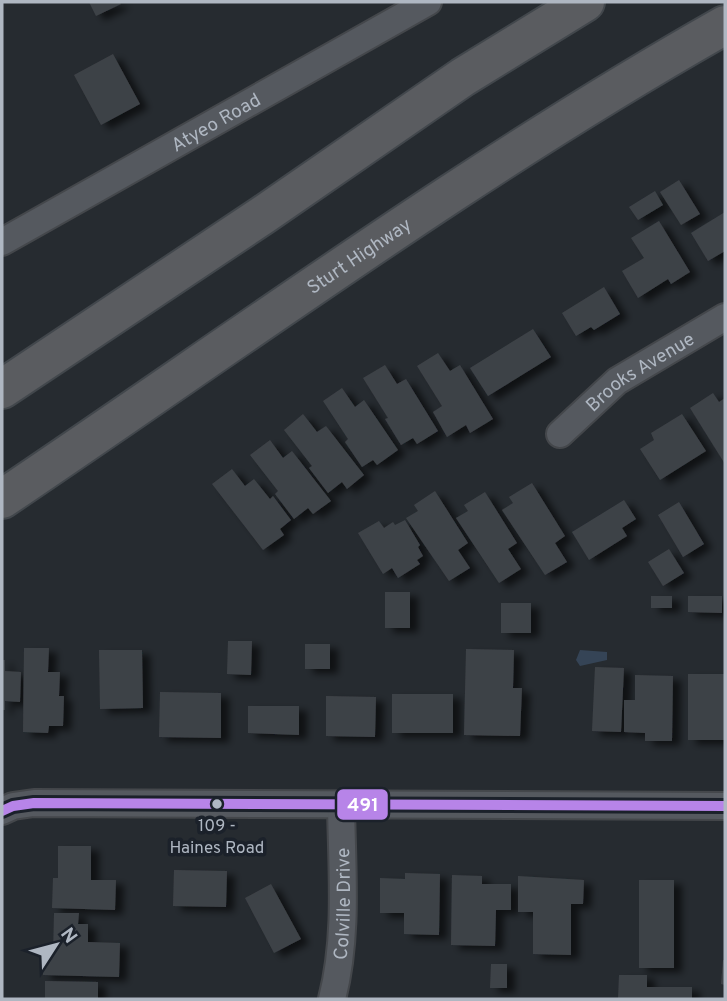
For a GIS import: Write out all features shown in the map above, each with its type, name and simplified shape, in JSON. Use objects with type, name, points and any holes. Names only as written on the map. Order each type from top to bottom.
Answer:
[{"type":"highway","points":[[2,389],[463,77],[585,2]]},
{"type":"highway","name":"Sturt Highway","points":[[2,499],[488,168],[638,74],[725,25]]},
{"type":"street","name":"Atyeo Road","points":[[2,242],[428,2]]},
{"type":"street","name":"Brooks Avenue","points":[[560,434],[617,381],[725,317]]},
{"type":"street","points":[[2,811],[13,806],[34,803],[725,806]]},
{"type":"street","name":"Colville Drive","points":[[331,999],[339,970],[342,918],[341,806]]},
{"type":"water","points":[[580,650],[607,652],[607,660],[580,666],[576,660]]},
{"type":"building","points":[[89,2],[119,2],[121,4],[96,16]]},
{"type":"building","points":[[113,54],[140,104],[101,125],[74,75]]},
{"type":"building","points":[[679,180],[700,214],[681,225],[660,192]]},
{"type":"building","points":[[655,191],[663,205],[638,220],[629,207]]},
{"type":"building","points":[[725,212],[725,251],[708,261],[691,233]]},
{"type":"building","points":[[659,221],[690,272],[671,284],[668,279],[638,298],[622,271],[644,258],[631,238]]},
{"type":"building","points":[[604,287],[620,314],[594,330],[591,327],[576,336],[562,313]]},
{"type":"building","points":[[533,329],[551,357],[488,396],[470,368]]},
{"type":"building","points":[[438,353],[450,371],[460,365],[493,419],[470,433],[466,425],[447,437],[433,412],[442,406],[417,366]]},
{"type":"building","points":[[385,365],[397,384],[406,379],[438,431],[417,444],[413,438],[401,445],[363,378]]},
{"type":"building","points":[[342,388],[355,407],[364,400],[398,450],[377,465],[373,460],[362,467],[345,442],[348,439],[323,401]]},
{"type":"building","points":[[713,393],[719,402],[725,398],[725,464],[690,408]]},
{"type":"building","points":[[303,414],[317,432],[326,426],[364,475],[347,489],[342,482],[328,493],[309,468],[312,466],[284,430]]},
{"type":"building","points":[[682,414],[706,451],[660,480],[640,449],[654,440],[651,433]]},
{"type":"building","points":[[270,440],[283,458],[292,451],[331,501],[313,514],[308,508],[294,519],[275,494],[278,491],[250,455]]},
{"type":"building","points":[[232,469],[245,486],[254,479],[270,499],[273,496],[291,520],[280,529],[284,535],[263,550],[212,484]]},
{"type":"building","points":[[532,483],[565,536],[555,543],[567,562],[545,575],[502,510],[513,503],[509,497]]},
{"type":"building","points":[[435,491],[468,543],[458,550],[470,568],[449,581],[406,518],[418,511],[414,505]]},
{"type":"building","points":[[485,492],[517,543],[508,549],[521,569],[499,583],[456,518],[468,511],[464,505]]},
{"type":"building","points":[[624,500],[636,519],[622,528],[627,536],[589,560],[572,532]]},
{"type":"building","points":[[679,502],[704,544],[683,557],[658,515]]},
{"type":"building","points":[[405,520],[420,545],[418,547],[423,556],[417,560],[420,564],[398,578],[392,568],[383,574],[358,533],[379,521],[384,528],[393,522],[395,525]]},
{"type":"building","points":[[669,549],[684,573],[663,586],[648,562]]},
{"type":"building","points":[[385,592],[410,592],[410,628],[385,628]]},
{"type":"building","points":[[651,596],[672,596],[672,608],[651,608]]},
{"type":"building","points":[[688,596],[722,596],[722,613],[688,612]]},
{"type":"building","points":[[501,603],[531,603],[531,633],[501,633]]},
{"type":"building","points":[[228,641],[252,641],[251,675],[227,674]]},
{"type":"building","points":[[305,644],[330,644],[330,669],[305,669]]},
{"type":"building","points":[[24,648],[49,648],[48,672],[60,672],[59,696],[64,696],[63,726],[49,726],[48,733],[23,732]]},
{"type":"building","points":[[466,649],[514,650],[513,688],[522,688],[520,736],[464,735]]},
{"type":"building","points":[[99,650],[142,650],[143,708],[100,709]]},
{"type":"building","points":[[2,660],[5,660],[5,671],[21,672],[20,702],[5,701],[5,710],[2,710]]},
{"type":"building","points":[[595,667],[624,668],[621,732],[592,731]]},
{"type":"building","points":[[688,674],[725,674],[725,740],[688,740]]},
{"type":"building","points":[[635,675],[673,676],[672,741],[645,741],[645,733],[624,732],[624,700],[635,700]]},
{"type":"building","points":[[160,692],[221,693],[221,738],[159,737]]},
{"type":"building","points":[[392,694],[453,694],[453,733],[392,733]]},
{"type":"building","points":[[326,696],[376,697],[375,737],[326,736]]},
{"type":"building","points":[[248,706],[299,706],[299,735],[248,733]]},
{"type":"building","points":[[58,846],[91,846],[91,880],[116,880],[115,910],[52,908],[53,878],[58,878]]},
{"type":"building","points":[[174,870],[227,871],[226,907],[173,906]]},
{"type":"building","points":[[405,873],[440,874],[439,935],[404,934],[404,913],[380,913],[380,878],[405,879]]},
{"type":"building","points":[[452,875],[482,876],[482,884],[511,884],[511,910],[496,910],[495,946],[451,945]]},
{"type":"building","points":[[518,876],[584,880],[583,904],[571,904],[571,955],[533,954],[533,912],[518,912]]},
{"type":"building","points":[[639,880],[674,880],[674,968],[639,968]]},
{"type":"building","points":[[271,884],[301,939],[274,953],[245,898]]},
{"type":"building","points":[[54,913],[79,913],[78,924],[88,924],[88,942],[120,943],[119,977],[43,975],[43,955],[53,955]]},
{"type":"building","points":[[725,960],[725,985],[721,984]]},
{"type":"building","points":[[491,964],[507,964],[507,988],[490,988]]},
{"type":"building","points":[[619,975],[647,975],[647,987],[692,987],[692,999],[618,999]]},
{"type":"building","points":[[45,981],[98,982],[98,999],[45,999]]},
{"type":"transit line","name":"491","points":[[2,811],[13,806],[34,803],[725,806]]},
{"type":"place","name":"109 - Haines Road","points":[[217,804]]}]
